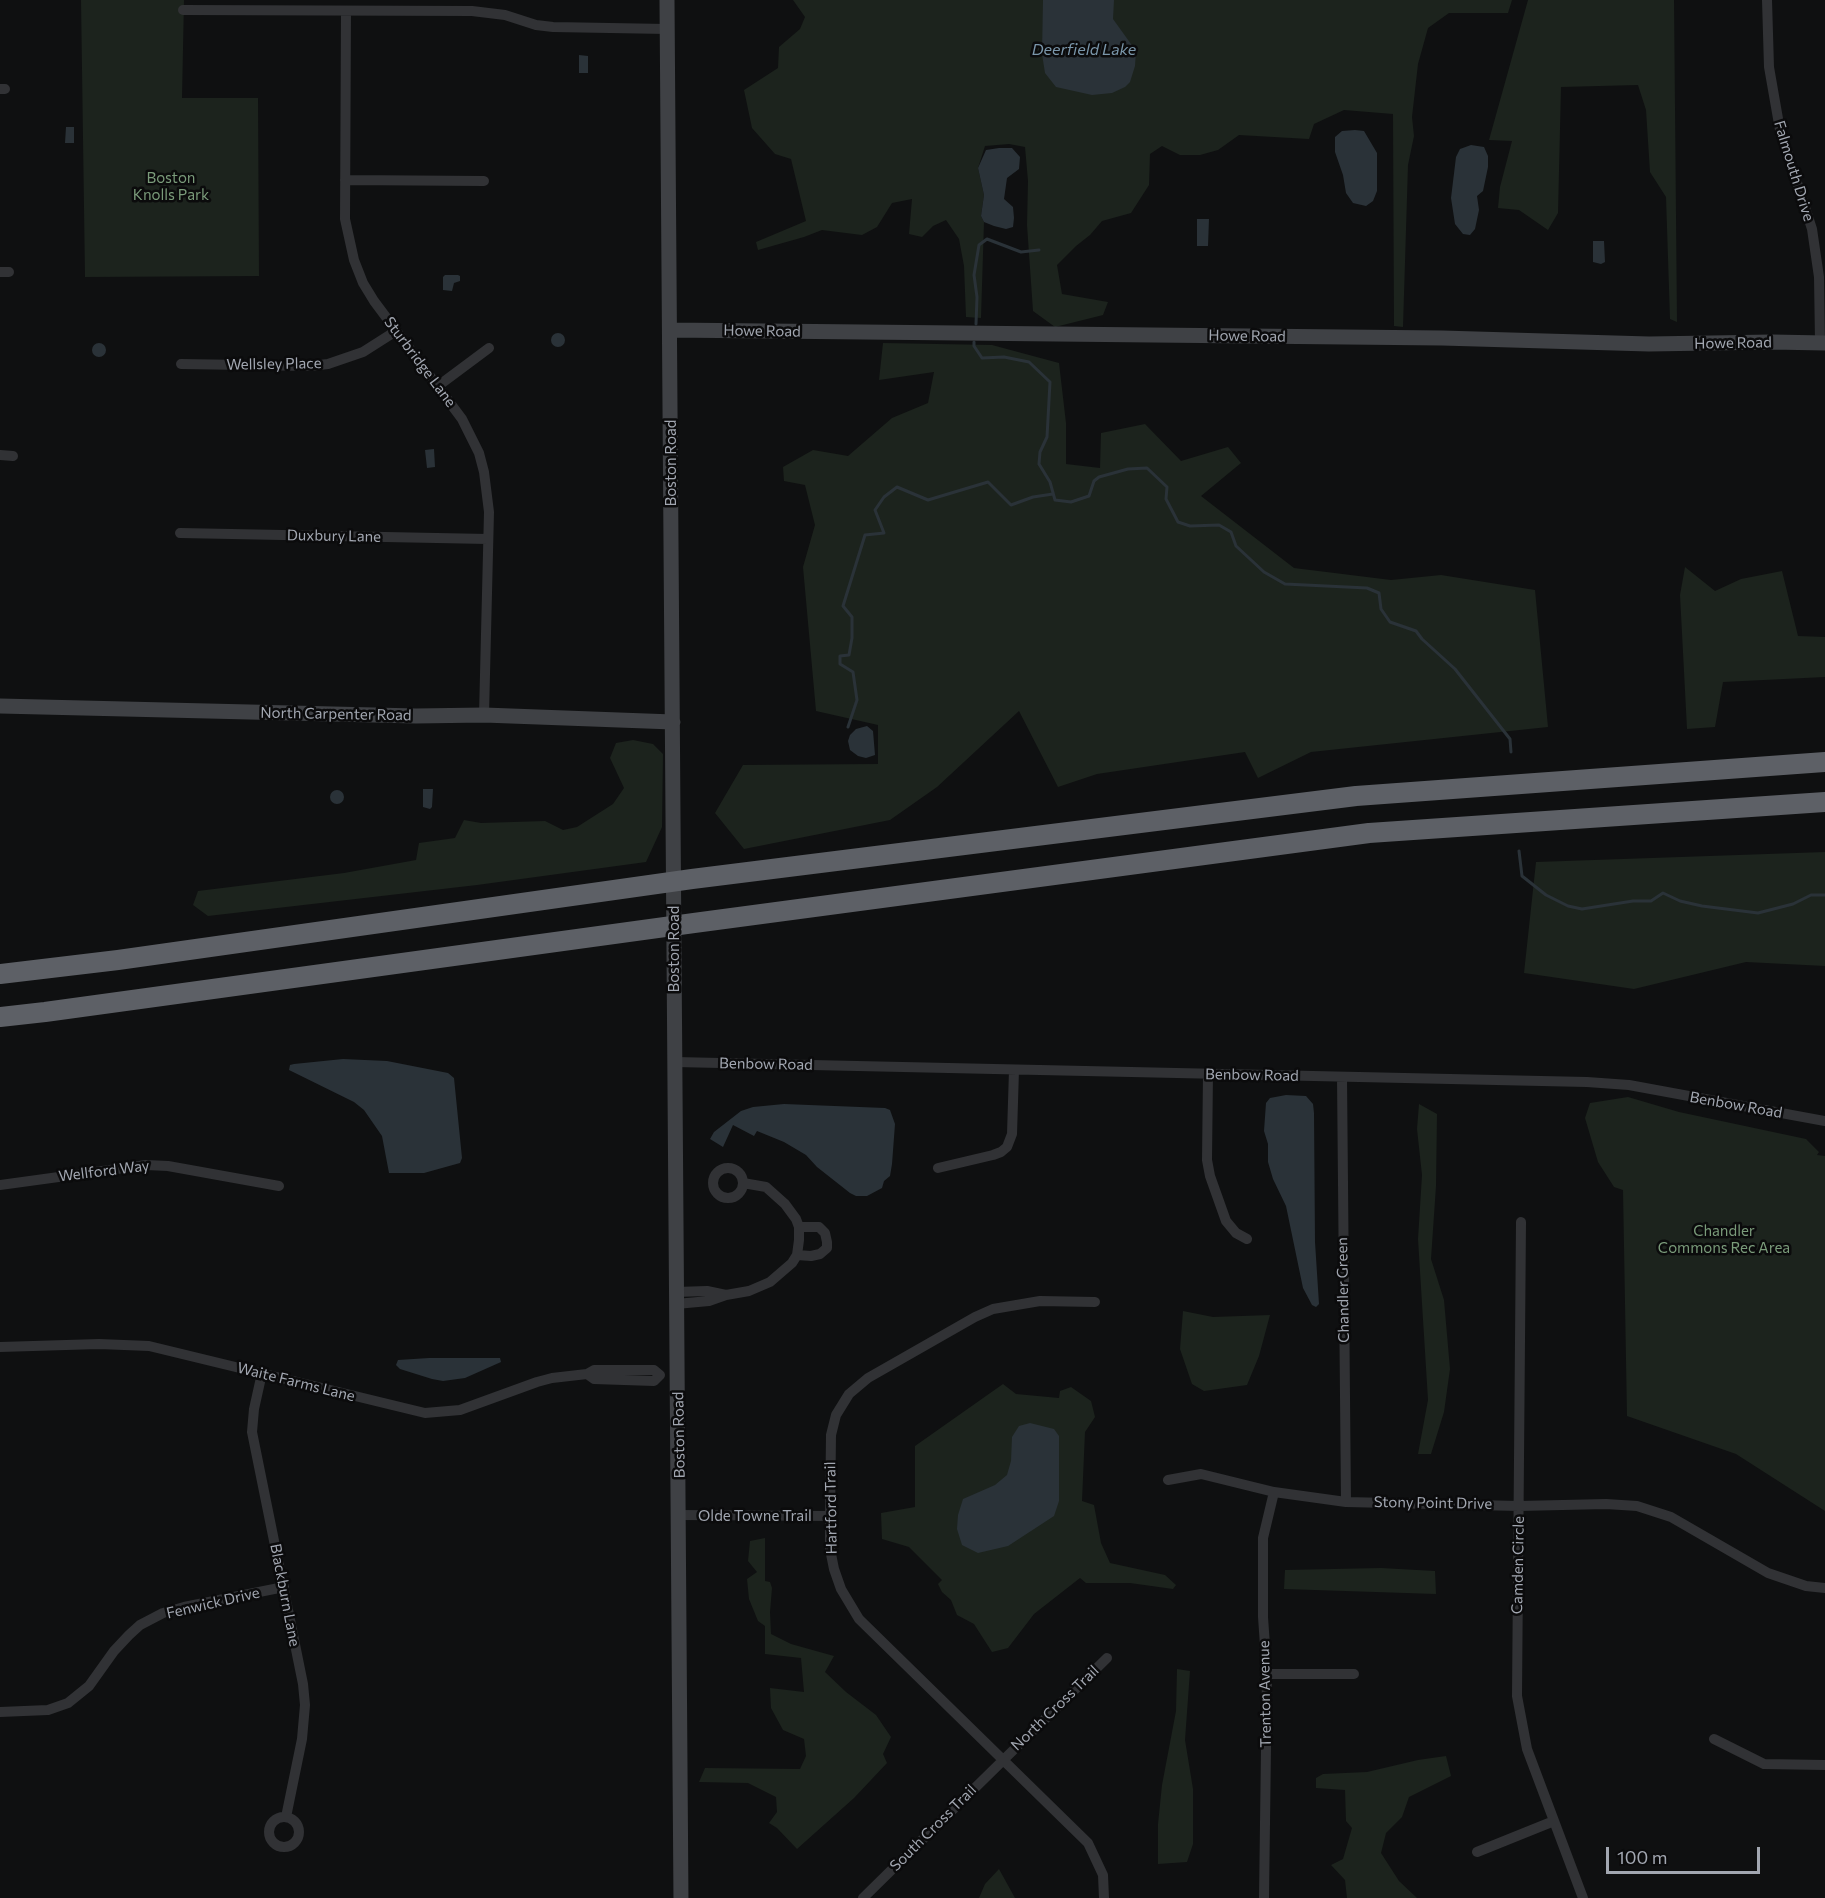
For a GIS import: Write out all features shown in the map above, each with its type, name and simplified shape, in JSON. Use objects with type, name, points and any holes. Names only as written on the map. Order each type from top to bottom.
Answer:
[{"type":"highway","points":[[0,974],[118,960],[692,879],[1356,796],[1825,762]]},
{"type":"highway","points":[[0,1017],[1369,833],[1825,802]]},
{"type":"street","name":"Boston Road","points":[[667,0],[676,1298],[680,1515],[681,1898]]},
{"type":"street","name":"Falmouth Drive","points":[[1767,0],[1768,67],[1780,130],[1812,229],[1818,268],[1823,343]]},
{"type":"street","points":[[183,10],[486,12],[553,27],[667,29]]},
{"type":"street","name":"Sturbridge Lane","points":[[346,11],[345,219],[354,260],[363,283],[374,301],[462,419],[479,453],[488,492],[484,715]]},
{"type":"street","points":[[345,180],[484,181]]},
{"type":"street","name":"Howe Road","points":[[670,330],[1442,338],[1649,344],[1823,343]]},
{"type":"street","name":"Wellsley Place","points":[[181,364],[310,366],[328,364],[363,352],[396,331]]},
{"type":"street","points":[[438,386],[489,348]]},
{"type":"street","points":[[0,455],[12,456]]},
{"type":"street","name":"Duxbury Lane","points":[[180,533],[488,539]]},
{"type":"street","name":"North Carpenter Road","points":[[0,706],[416,716],[484,715],[673,722]]},
{"type":"street","name":"Benbow Road","points":[[675,1062],[1544,1081],[1629,1085],[1825,1121]]},
{"type":"street","points":[[938,1168],[1001,1152],[1007,1147],[1012,1134],[1014,1070]]},
{"type":"street","points":[[1208,1074],[1207,1160],[1210,1176],[1230,1227],[1247,1239]]},
{"type":"street","name":"Chandler Green","points":[[1342,1077],[1346,1502]]},
{"type":"street","name":"Wellford Way","points":[[0,1185],[146,1164],[279,1186]]},
{"type":"street","points":[[676,1298],[707,1291],[726,1295],[738,1294],[761,1287],[785,1270],[797,1255],[799,1227],[785,1203],[761,1185],[743,1183]]},
{"type":"street","name":"Camden Circle","points":[[1521,1222],[1517,1696],[1527,1749],[1583,1898]]},
{"type":"street","points":[[797,1255],[820,1254],[827,1248],[828,1242],[825,1233],[819,1227],[799,1227]]},
{"type":"street","name":"Hartford Trail","points":[[1095,1302],[1040,1301],[993,1309],[868,1378],[849,1394],[836,1415],[831,1435],[830,1549],[841,1589],[859,1619],[1088,1843],[1103,1875],[1104,1898]]},
{"type":"street","name":"Waite Farms Lane","points":[[0,1347],[141,1344],[414,1411],[439,1413],[471,1407],[552,1378],[587,1374],[594,1379],[654,1381],[660,1376],[678,1375]]},
{"type":"street","name":"Blackburn Lane","points":[[262,1373],[254,1409],[252,1432],[303,1684],[305,1705],[303,1739],[286,1817]]},
{"type":"street","name":"Stony Point Drive","points":[[1168,1480],[1201,1474],[1274,1492],[1346,1502],[1637,1506],[1671,1517],[1768,1573],[1806,1586],[1825,1588]]},
{"type":"street","name":"Trenton Avenue","points":[[1264,1898],[1267,1674],[1263,1617],[1263,1538],[1274,1492]]},
{"type":"street","name":"Olde Towne Trail","points":[[680,1515],[830,1516]]},
{"type":"street","name":"Fenwick Drive","points":[[0,1712],[48,1710],[68,1703],[89,1686],[129,1635],[163,1613],[284,1587]]},
{"type":"street","name":"North Cross Trail","points":[[1003,1758],[1107,1658]]},
{"type":"street","points":[[1267,1674],[1354,1674]]},
{"type":"street","points":[[1713,1739],[1764,1764],[1825,1765]]},
{"type":"street","name":"South Cross Trail","points":[[863,1898],[1003,1758]]},
{"type":"street","points":[[1477,1852],[1554,1821]]},
{"type":"green space","name":"Boston Knolls Park","points":[[81,0],[184,0],[182,98],[258,98],[259,276],[85,277]]},
{"type":"green space","points":[[793,0],[1512,0],[1508,13],[1449,13],[1428,28],[1418,64],[1412,117],[1414,136],[1408,165],[1403,327],[1394,326],[1393,114],[1344,110],[1314,124],[1309,139],[1239,135],[1218,150],[1200,155],[1180,155],[1162,146],[1150,154],[1149,185],[1131,213],[1102,221],[1057,265],[1062,294],[1108,302],[1103,315],[1055,327],[1033,311],[1027,225],[1028,181],[1025,147],[1009,144],[985,146],[978,168],[984,195],[981,216],[984,222],[981,318],[966,317],[964,266],[959,239],[946,220],[933,226],[922,237],[909,234],[912,199],[892,203],[877,227],[862,235],[822,230],[758,250],[756,242],[806,221],[791,159],[775,154],[752,128],[744,90],[778,68],[779,47],[800,29],[805,17]]},
{"type":"green space","points":[[1528,0],[1674,0],[1677,322],[1670,319],[1666,197],[1650,172],[1646,110],[1638,85],[1561,87],[1558,213],[1548,230],[1519,210],[1498,208],[1500,187],[1512,141],[1489,140]]},
{"type":"green space","points":[[883,343],[992,345],[1059,363],[1066,423],[1066,464],[1100,468],[1101,433],[1145,424],[1181,461],[1228,447],[1241,463],[1201,496],[1294,568],[1391,580],[1441,575],[1535,590],[1548,727],[1311,752],[1258,778],[1245,752],[1097,774],[1058,787],[1019,711],[937,787],[890,820],[744,849],[715,813],[743,765],[878,764],[878,725],[816,711],[803,567],[815,525],[805,485],[784,481],[783,467],[813,450],[848,456],[892,418],[928,403],[934,372],[879,380]]},
{"type":"green space","points":[[1685,567],[1715,591],[1741,579],[1782,571],[1798,636],[1825,637],[1825,677],[1723,682],[1715,727],[1687,729],[1680,595]]},
{"type":"green space","points":[[633,740],[653,744],[663,754],[662,827],[646,862],[477,885],[208,916],[193,905],[198,891],[344,873],[416,860],[419,843],[455,838],[464,820],[481,823],[545,821],[563,830],[577,827],[613,804],[624,788],[610,758],[616,743]]},
{"type":"green space","points":[[1825,852],[1825,966],[1746,962],[1634,989],[1524,973],[1536,862]]},
{"type":"green space","name":"Chandler Commons Rec Area","points":[[1628,1097],[1679,1112],[1806,1139],[1819,1152],[1817,1155],[1825,1156],[1825,1511],[1736,1454],[1627,1416],[1623,1190],[1614,1187],[1598,1162],[1585,1118],[1590,1103]]},
{"type":"green space","points":[[1419,1104],[1437,1114],[1436,1186],[1431,1259],[1444,1300],[1450,1369],[1444,1412],[1431,1454],[1418,1454],[1428,1400],[1418,1239],[1422,1175],[1417,1129]]},
{"type":"green space","points":[[1183,1311],[1213,1317],[1270,1315],[1259,1356],[1247,1385],[1204,1391],[1192,1384],[1180,1349]]},
{"type":"green space","points":[[1003,1384],[1016,1394],[1059,1398],[1060,1391],[1071,1387],[1091,1401],[1095,1417],[1085,1432],[1082,1501],[1094,1505],[1101,1543],[1110,1563],[1165,1575],[1176,1585],[1173,1589],[1130,1583],[1086,1583],[1080,1578],[1034,1614],[1008,1648],[992,1652],[974,1624],[957,1615],[951,1600],[942,1592],[938,1584],[942,1580],[909,1547],[882,1539],[881,1513],[915,1507],[915,1446]]},
{"type":"green space","points":[[765,1538],[765,1581],[770,1582],[772,1588],[771,1634],[791,1644],[834,1656],[825,1672],[876,1715],[891,1737],[883,1754],[887,1763],[854,1798],[797,1849],[769,1823],[777,1812],[776,1797],[748,1783],[699,1782],[705,1768],[800,1769],[806,1756],[804,1739],[783,1730],[771,1708],[770,1688],[804,1692],[801,1658],[765,1654],[765,1626],[758,1621],[749,1599],[747,1579],[757,1572],[748,1561],[750,1541]]},
{"type":"green space","points":[[1381,1568],[1435,1571],[1436,1594],[1284,1589],[1285,1570]]},
{"type":"green space","points":[[1177,1669],[1190,1671],[1185,1740],[1193,1789],[1193,1844],[1187,1862],[1158,1864],[1158,1824],[1162,1785],[1176,1711]]},
{"type":"green space","points":[[1446,1756],[1451,1776],[1409,1797],[1402,1817],[1386,1833],[1381,1853],[1399,1881],[1417,1898],[1347,1898],[1345,1880],[1331,1865],[1343,1859],[1352,1828],[1346,1821],[1345,1790],[1316,1788],[1316,1778],[1323,1774],[1367,1772]]},
{"type":"green space","points":[[999,1869],[1015,1898],[979,1898],[985,1884]]},
{"type":"water","name":"Deerfield Lake","points":[[1043,0],[1114,0],[1113,19],[1136,51],[1135,66],[1130,82],[1125,87],[1112,93],[1092,95],[1056,87],[1045,73],[1042,54]]},
{"type":"water","points":[[579,55],[588,56],[588,73],[579,73]]},
{"type":"water","points":[[66,127],[74,127],[74,143],[65,143]]},
{"type":"water","points":[[1342,131],[1364,131],[1377,153],[1377,191],[1373,201],[1366,206],[1353,203],[1346,193],[1335,152],[1335,137]]},
{"type":"water","points":[[1471,145],[1484,147],[1488,156],[1488,167],[1483,191],[1477,196],[1479,210],[1475,229],[1470,235],[1463,234],[1455,224],[1451,198],[1456,157],[1460,149]]},
{"type":"water","points":[[1012,148],[1020,157],[1019,169],[1007,178],[1004,199],[1013,207],[1014,218],[1013,227],[1006,229],[984,222],[981,216],[984,195],[978,168],[986,150]]},
{"type":"water","points":[[1197,219],[1209,219],[1208,246],[1197,246]]},
{"type":"water","points":[[1593,241],[1604,241],[1605,262],[1601,264],[1593,262]]},
{"type":"water","points":[[445,275],[460,276],[460,281],[454,283],[452,291],[443,290]]},
{"type":"water","points":[[558,333],[563,335],[565,340],[563,345],[558,347],[553,345],[551,340],[553,335]]},
{"type":"water","points":[[99,343],[104,345],[106,350],[104,355],[99,357],[94,355],[92,350],[94,345]]},
{"type":"water","points":[[434,449],[435,467],[427,468],[425,450]]},
{"type":"water","points":[[867,726],[873,731],[875,755],[866,758],[850,750],[848,741],[856,729]]},
{"type":"water","points":[[423,789],[433,789],[430,809],[423,807]]},
{"type":"water","points":[[337,790],[342,792],[344,797],[342,802],[337,804],[332,802],[330,797],[332,792]]},
{"type":"water","points":[[343,1059],[387,1061],[448,1073],[454,1078],[462,1158],[460,1163],[424,1173],[389,1173],[382,1136],[364,1110],[354,1102],[289,1070],[290,1065],[294,1064]]},
{"type":"water","points":[[1286,1095],[1306,1096],[1313,1104],[1315,1242],[1319,1304],[1316,1307],[1312,1305],[1303,1288],[1286,1206],[1273,1179],[1268,1162],[1268,1144],[1264,1131],[1266,1103],[1270,1098]]},
{"type":"water","points":[[784,1104],[890,1110],[895,1124],[892,1164],[890,1176],[884,1181],[882,1188],[867,1196],[856,1196],[817,1167],[806,1155],[784,1142],[757,1131],[754,1136],[733,1125],[723,1147],[710,1139],[714,1132],[741,1111],[753,1107]]},
{"type":"water","points":[[500,1358],[501,1362],[465,1378],[443,1381],[400,1369],[396,1365],[398,1360]]},
{"type":"water","points":[[1030,1423],[1054,1429],[1059,1436],[1059,1501],[1054,1516],[1008,1546],[978,1553],[962,1545],[957,1529],[963,1499],[995,1485],[1007,1475],[1011,1461],[1012,1437],[1019,1426]]},
{"type":"waterway","points":[[976,324],[977,297],[974,275],[979,245],[987,239],[1021,252],[1039,250]]},
{"type":"waterway","points":[[974,342],[982,358],[1004,357],[1029,362],[1050,382],[1047,437],[1040,452],[1039,464],[1050,482],[1055,500],[1071,502],[1089,496],[1094,481],[1099,477],[1128,469],[1147,468],[1167,487],[1166,499],[1178,522],[1190,526],[1219,525],[1231,532],[1236,546],[1264,572],[1285,584],[1367,588],[1379,593],[1381,609],[1390,622],[1416,631],[1455,669],[1510,739],[1511,752]]},
{"type":"waterway","points":[[848,727],[857,700],[853,672],[840,664],[840,656],[849,655],[852,638],[852,617],[843,606],[865,535],[884,533],[875,510],[884,497],[897,487],[928,500],[988,482],[1011,505],[1033,497],[1053,494]]},
{"type":"waterway","points":[[1519,851],[1522,876],[1546,895],[1568,906],[1582,909],[1633,901],[1651,901],[1663,893],[1680,901],[1702,906],[1758,913],[1793,904],[1811,895],[1825,895]]}]
